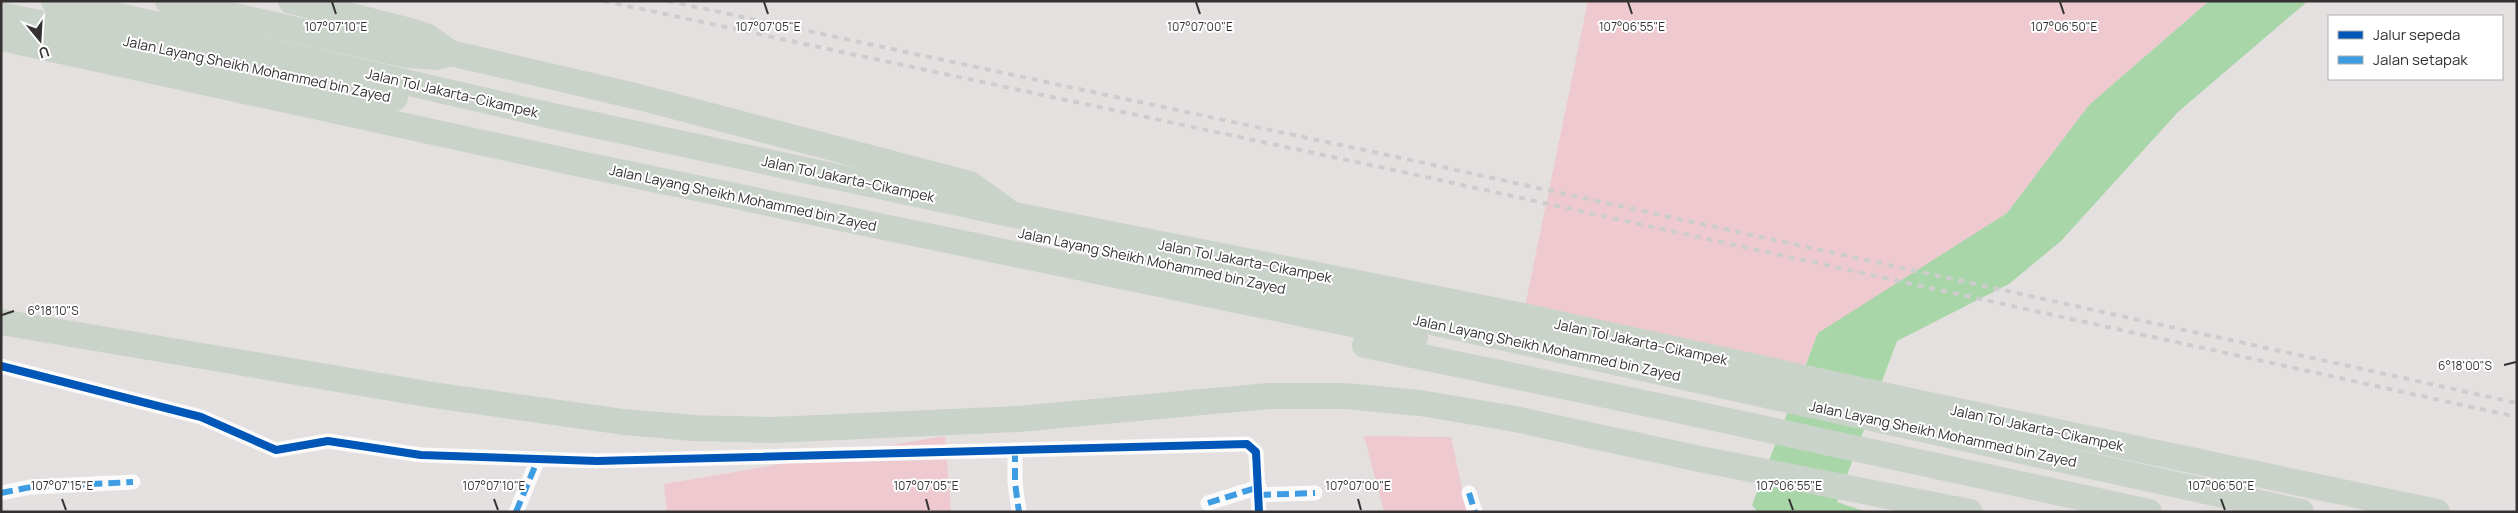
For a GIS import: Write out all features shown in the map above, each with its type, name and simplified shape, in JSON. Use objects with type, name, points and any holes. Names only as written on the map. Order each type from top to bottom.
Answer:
[{"type":"highway","name":"Jalan Tol Jakarta–Cikampek","points":[[54,1],[548,115],[1010,214],[1523,316],[1901,399],[2437,512]]},
{"type":"highway","points":[[168,1],[407,55],[437,57],[450,53]]},
{"type":"highway","points":[[291,1],[411,31],[428,37],[450,53],[639,97],[970,184],[1010,214]]},
{"type":"highway","name":"Jalan Layang Sheikh Mohammed bin Zayed","points":[[1,15],[589,138],[2301,512]]},
{"type":"highway","name":"Jalan Layang Sheikh Mohammed bin Zayed","points":[[1,38],[585,165],[1610,378],[2220,512]]},
{"type":"highway","points":[[1,48],[1479,370],[1896,456],[2149,512]]},
{"type":"highway","points":[[1,322],[433,396],[643,424],[772,430],[1018,419],[1268,396],[1344,396],[1420,403],[1515,419],[1695,458],[1970,512]]},
{"type":"street","points":[[1,366],[201,417],[276,450],[328,441],[421,455],[597,460],[1247,444],[1256,452],[1259,512]]},
{"type":"street","points":[[1015,450],[1015,483],[1019,512]]},
{"type":"street","points":[[516,512],[538,459]]},
{"type":"street","points":[[1,493],[31,487],[132,482]]},
{"type":"street","points":[[1208,503],[1259,491],[1315,493]]},
{"type":"street","points":[[1469,493],[1475,512]]},
{"type":"shaded area","points":[[1588,1],[2209,1],[2089,105],[2007,213],[1818,334],[1800,377],[1523,316]]},
{"type":"shaded area","points":[[2209,1],[2308,1],[2178,112],[2061,241],[2009,284],[1897,341],[1837,502],[1867,512],[1758,512],[1752,505],[1818,333],[2007,213],[2089,105]]},
{"type":"shaded area","points":[[945,436],[951,512],[667,512],[664,484]]},
{"type":"shaded area","points":[[1364,436],[1451,437],[1467,512],[1384,512]]},
{"type":"railway","points":[[604,1],[1412,174],[2517,417]]},
{"type":"railway","points":[[668,1],[1415,161],[2517,403]]},
{"type":"marked path","points":[[1015,450],[1015,483],[1019,512]]},
{"type":"marked path","points":[[516,512],[538,459]]},
{"type":"marked path","points":[[1,493],[31,487],[133,482]]},
{"type":"marked path","points":[[1208,503],[1259,487]]},
{"type":"marked path","points":[[1259,495],[1315,493]]},
{"type":"marked path","points":[[1469,493],[1475,512]]},
{"type":"cycle path","points":[[1,366],[201,417],[276,450],[328,441],[421,455],[597,461],[1247,444],[1256,452],[1259,512]]}]
